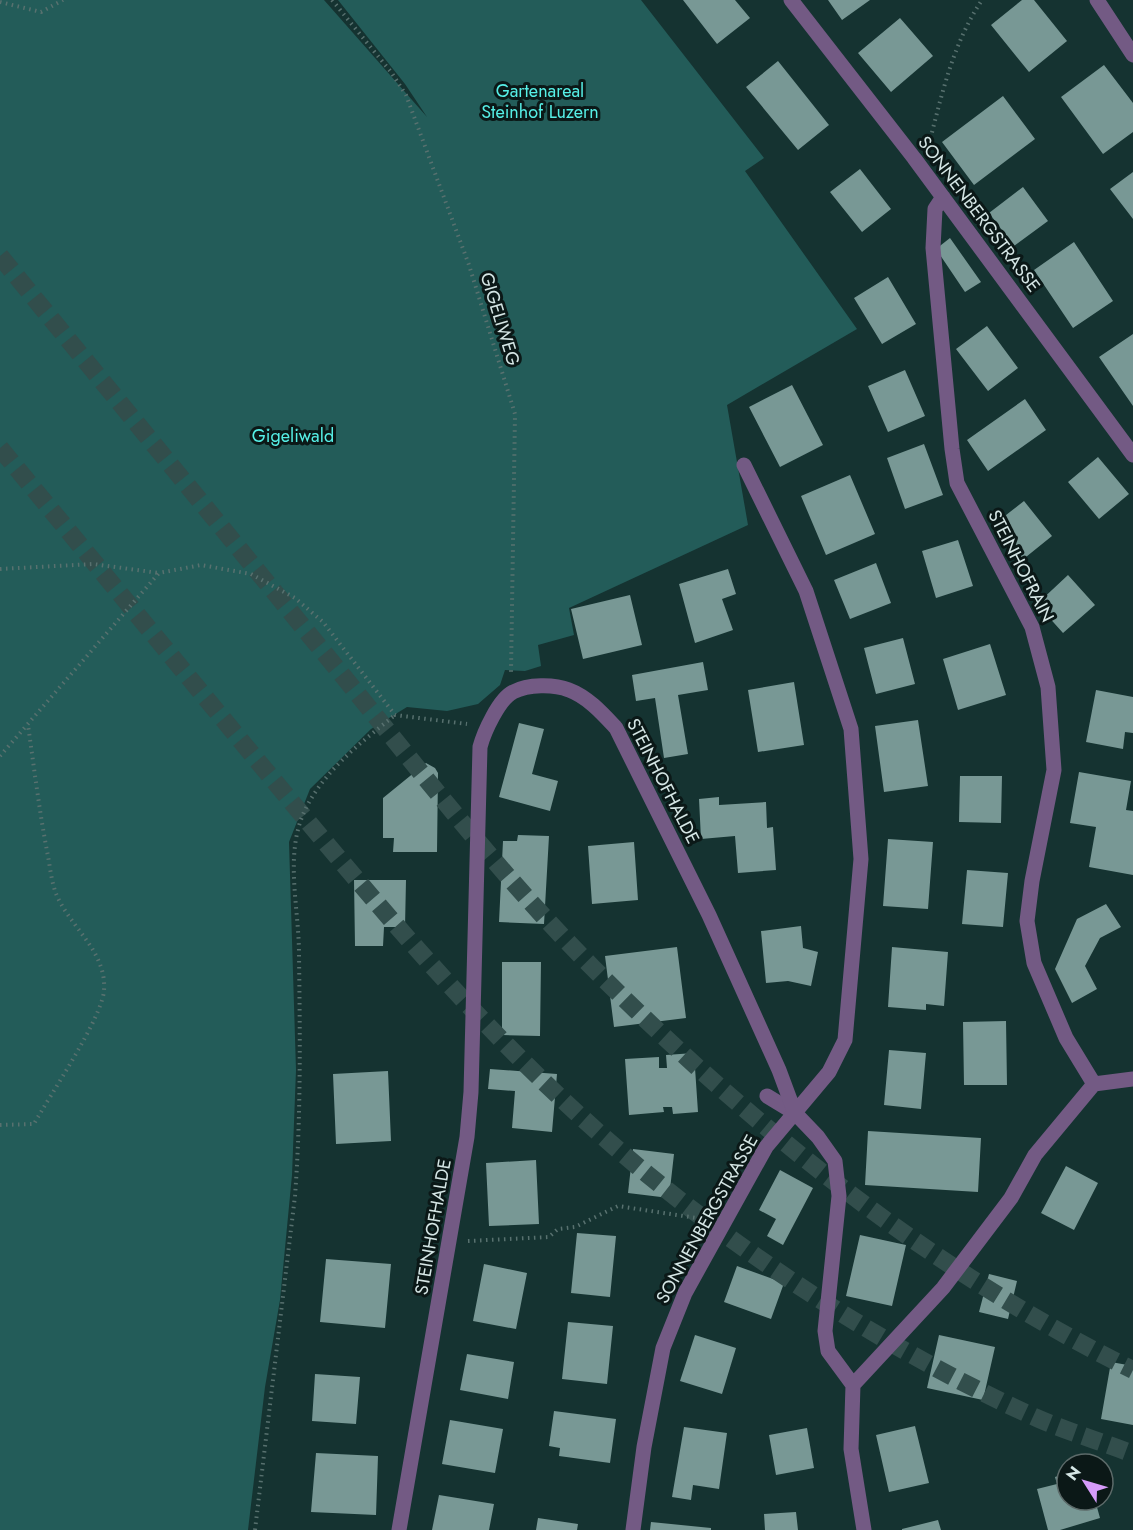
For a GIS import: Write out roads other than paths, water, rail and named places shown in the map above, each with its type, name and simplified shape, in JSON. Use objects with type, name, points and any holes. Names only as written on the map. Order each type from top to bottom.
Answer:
[{"type":"street","name":"SONNENBERGSTRASSE","points":[[791,0],[943,197],[1133,455]]},
{"type":"street","points":[[1096,0],[1133,55]]},
{"type":"street","name":"STEINHOFRAIN","points":[[943,197],[935,209],[933,248],[957,483],[1032,627],[1048,687],[1054,770],[1032,881],[1027,921],[1034,963],[1066,1038],[1094,1084]]},
{"type":"street","points":[[744,465],[806,591],[851,729],[861,859],[845,1040],[829,1072],[795,1113]]},
{"type":"street","name":"STEINHOFHALDE","points":[[399,1530],[467,1137],[471,1092],[480,747],[486,726],[512,692],[540,686],[569,690],[594,705],[616,728],[709,915],[779,1071],[795,1113]]},
{"type":"street","points":[[853,1385],[943,1288],[1011,1198],[1035,1155],[1094,1084],[1133,1079]]},
{"type":"street","points":[[767,1096],[795,1113],[818,1137],[835,1161],[839,1177],[825,1330],[828,1351],[853,1385],[851,1449],[864,1530]]},
{"type":"street","name":"SONNENBERGSTRASSE","points":[[633,1530],[644,1447],[667,1337],[685,1293],[755,1165],[766,1147],[795,1113]]},
{"type":"tunnel","points":[[0,256],[485,850],[556,930],[653,1027],[780,1139],[915,1241],[986,1288],[1058,1331],[1133,1370]]},
{"type":"tunnel","points":[[0,448],[270,776],[403,933],[496,1034],[544,1083],[595,1129],[691,1209],[738,1244],[835,1309],[987,1395],[1039,1419],[1133,1454]]},
{"type":"park label","name":"Gartenareal Steinhof Luzern","points":[[540,101]]},
{"type":"park label","name":"Gigeliwald","points":[[293,436]]}]
